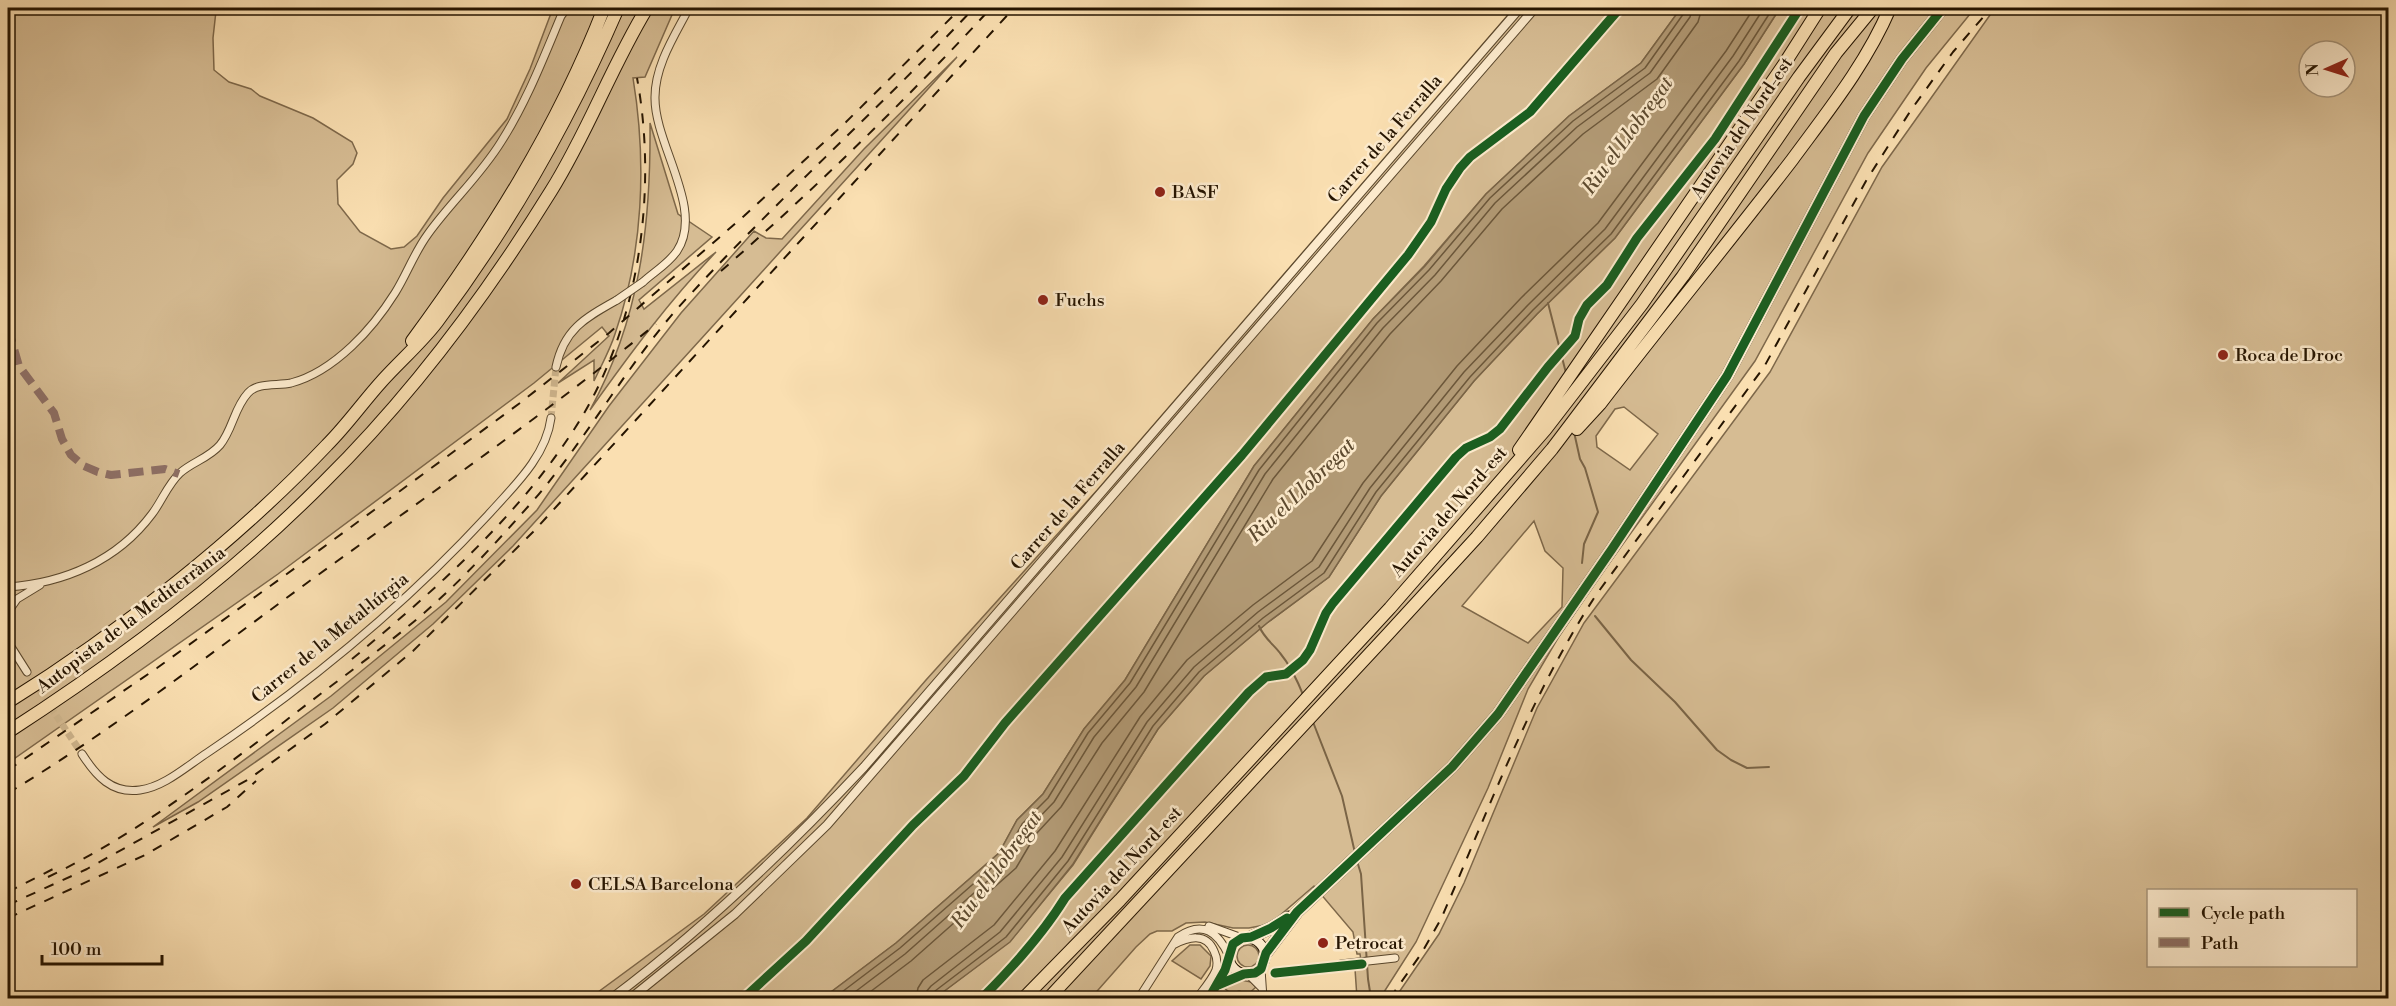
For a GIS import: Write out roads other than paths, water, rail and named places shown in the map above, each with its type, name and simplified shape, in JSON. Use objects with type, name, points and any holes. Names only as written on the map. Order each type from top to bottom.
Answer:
[{"type":"highway","points":[[382,381],[460,274],[535,157],[566,97],[604,8]]},
{"type":"highway","points":[[382,381],[436,322],[506,221],[566,118],[618,8]]},
{"type":"highway","points":[[626,42],[640,8]]},
{"type":"highway","name":"Autopista de la Mediterrània","points":[[8,732],[104,667],[210,586],[324,482],[393,409],[463,322],[505,264],[541,207],[591,116],[626,42],[646,8]]},
{"type":"highway","points":[[1487,497],[1783,66],[1820,8]]},
{"type":"highway","name":"Autovia del Nord-est","points":[[1024,999],[1120,900],[1390,609],[1561,410],[1642,304],[1812,58],[1850,8]]},
{"type":"highway","name":"Autovia del Nord-est","points":[[1049,999],[1299,731],[1587,413],[1836,53],[1873,8]]},
{"type":"highway","points":[[1587,413],[1774,183],[1850,82],[1890,8]]},
{"type":"highway","name":"Autopista de la Mediterrània","points":[[8,702],[162,592],[240,527],[327,445],[382,381]]},
{"type":"main road","points":[[1218,985],[1261,969],[1266,953],[1297,912],[1452,767],[1480,737],[1612,549],[1727,376],[1876,96],[1902,58],[1943,8]]},
{"type":"main road","points":[[1209,999],[1218,985],[1233,944],[1271,928],[1297,912]]},
{"type":"main road","points":[[1246,937],[1262,944],[1266,953]]},
{"type":"main road","points":[[1229,958],[1234,969],[1246,974]]},
{"type":"street","points":[[8,612],[17,599],[42,584],[98,563],[130,540],[152,514],[179,474],[222,443],[239,404],[250,391],[259,387],[290,383],[311,375],[333,363],[354,344],[376,320],[395,292],[413,257],[429,233],[457,201],[502,142],[527,95],[561,16],[567,8]]},
{"type":"street","points":[[556,367],[562,346],[572,330],[643,282],[675,253],[685,234],[685,208],[658,124],[654,93],[665,55],[689,8]]},
{"type":"street","name":"Carrer de la Ferralla","points":[[612,999],[726,905],[798,838],[864,767],[1520,8]]},
{"type":"street","name":"Carrer de la Ferralla","points":[[631,999],[735,914],[827,825],[1535,8]]},
{"type":"street","name":"Carrer de la Metal·lúrgia","points":[[82,754],[104,782],[122,789],[142,790],[159,784],[229,738],[346,648],[409,594],[462,543],[512,489],[529,466],[547,437],[551,418]]},
{"type":"street","points":[[8,587],[42,584]]},
{"type":"street","points":[[8,642],[27,672]]},
{"type":"street","points":[[1174,944],[1171,939],[1176,933],[1195,924],[1246,937]]},
{"type":"street","points":[[1139,999],[1178,937],[1189,930],[1204,929],[1213,932],[1219,938],[1229,958]]},
{"type":"street","points":[[1174,944],[1192,937],[1199,937],[1210,944],[1216,957],[1215,971],[1197,999]]},
{"type":"street","points":[[1341,964],[1395,958]]},
{"type":"street","points":[[1256,999],[1262,992],[1261,969]]},
{"type":"street","points":[[1246,974],[1262,992]]},
{"type":"street","points":[[1229,999],[1239,995],[1247,999]]},
{"type":"water","name":"Riu el Llobregat","points":[[1681,8],[1780,8],[1744,64],[1615,238],[1537,314],[1474,381],[1381,496],[1329,577],[1267,623],[1204,676],[1158,729],[1073,864],[1010,942],[935,998],[823,998],[896,943],[999,853],[1017,820],[1043,794],[1084,729],[1125,680],[1254,466],[1373,319],[1425,266],[1486,194],[1569,116],[1641,63]]},
{"type":"waterway","points":[[1548,303],[1566,373]]},
{"type":"waterway","points":[[1574,432],[1580,459],[1585,468],[1598,512],[1584,544],[1582,563]]},
{"type":"waterway","points":[[1595,616],[1631,660],[1675,702],[1717,750],[1747,768],[1769,767]]},
{"type":"waterway","points":[[1259,626],[1288,663],[1304,697]]},
{"type":"waterway","points":[[1313,722],[1342,796],[1355,853]]},
{"type":"waterway","points":[[1357,861],[1361,874],[1371,998]]},
{"type":"tunnel","points":[[551,418],[556,367]]},
{"type":"tunnel","points":[[27,672],[82,754]]},
{"type":"railway","points":[[8,770],[157,668],[295,568],[520,403],[609,333],[744,216],[846,122],[961,8]]},
{"type":"railway","points":[[48,877],[110,844],[198,785],[380,649],[444,595],[490,549],[552,478],[639,357],[676,310],[749,233],[974,8]]},
{"type":"railway","points":[[721,271],[860,143],[991,8]]},
{"type":"railway","points":[[8,905],[87,869],[249,779],[325,724],[413,651],[533,532],[1014,8]]},
{"type":"railway","points":[[1390,998],[1421,954],[1441,919],[1512,754],[1572,633],[1596,595],[1764,367],[1866,181],[1911,110],[1953,52],[1991,8]]},
{"type":"railway","points":[[352,659],[443,580],[501,523],[552,461],[575,428],[597,389],[615,348],[638,259],[645,167],[643,122],[637,78]]},
{"type":"railway","points":[[8,793],[86,743],[161,690],[529,422],[656,324]]},
{"type":"railway","points":[[8,918],[145,855],[227,807],[256,781]]},
{"type":"railway","points":[[8,892],[53,869]]},
{"type":"place","name":"BASF","points":[[1160,192]]},
{"type":"place","name":"Fuchs","points":[[1043,300]]},
{"type":"place","name":"Roca de Droc","points":[[2223,355]]},
{"type":"place","name":"CELSA Barcelona","points":[[576,884]]},
{"type":"place","name":"Petrocat","points":[[1323,943]]}]
